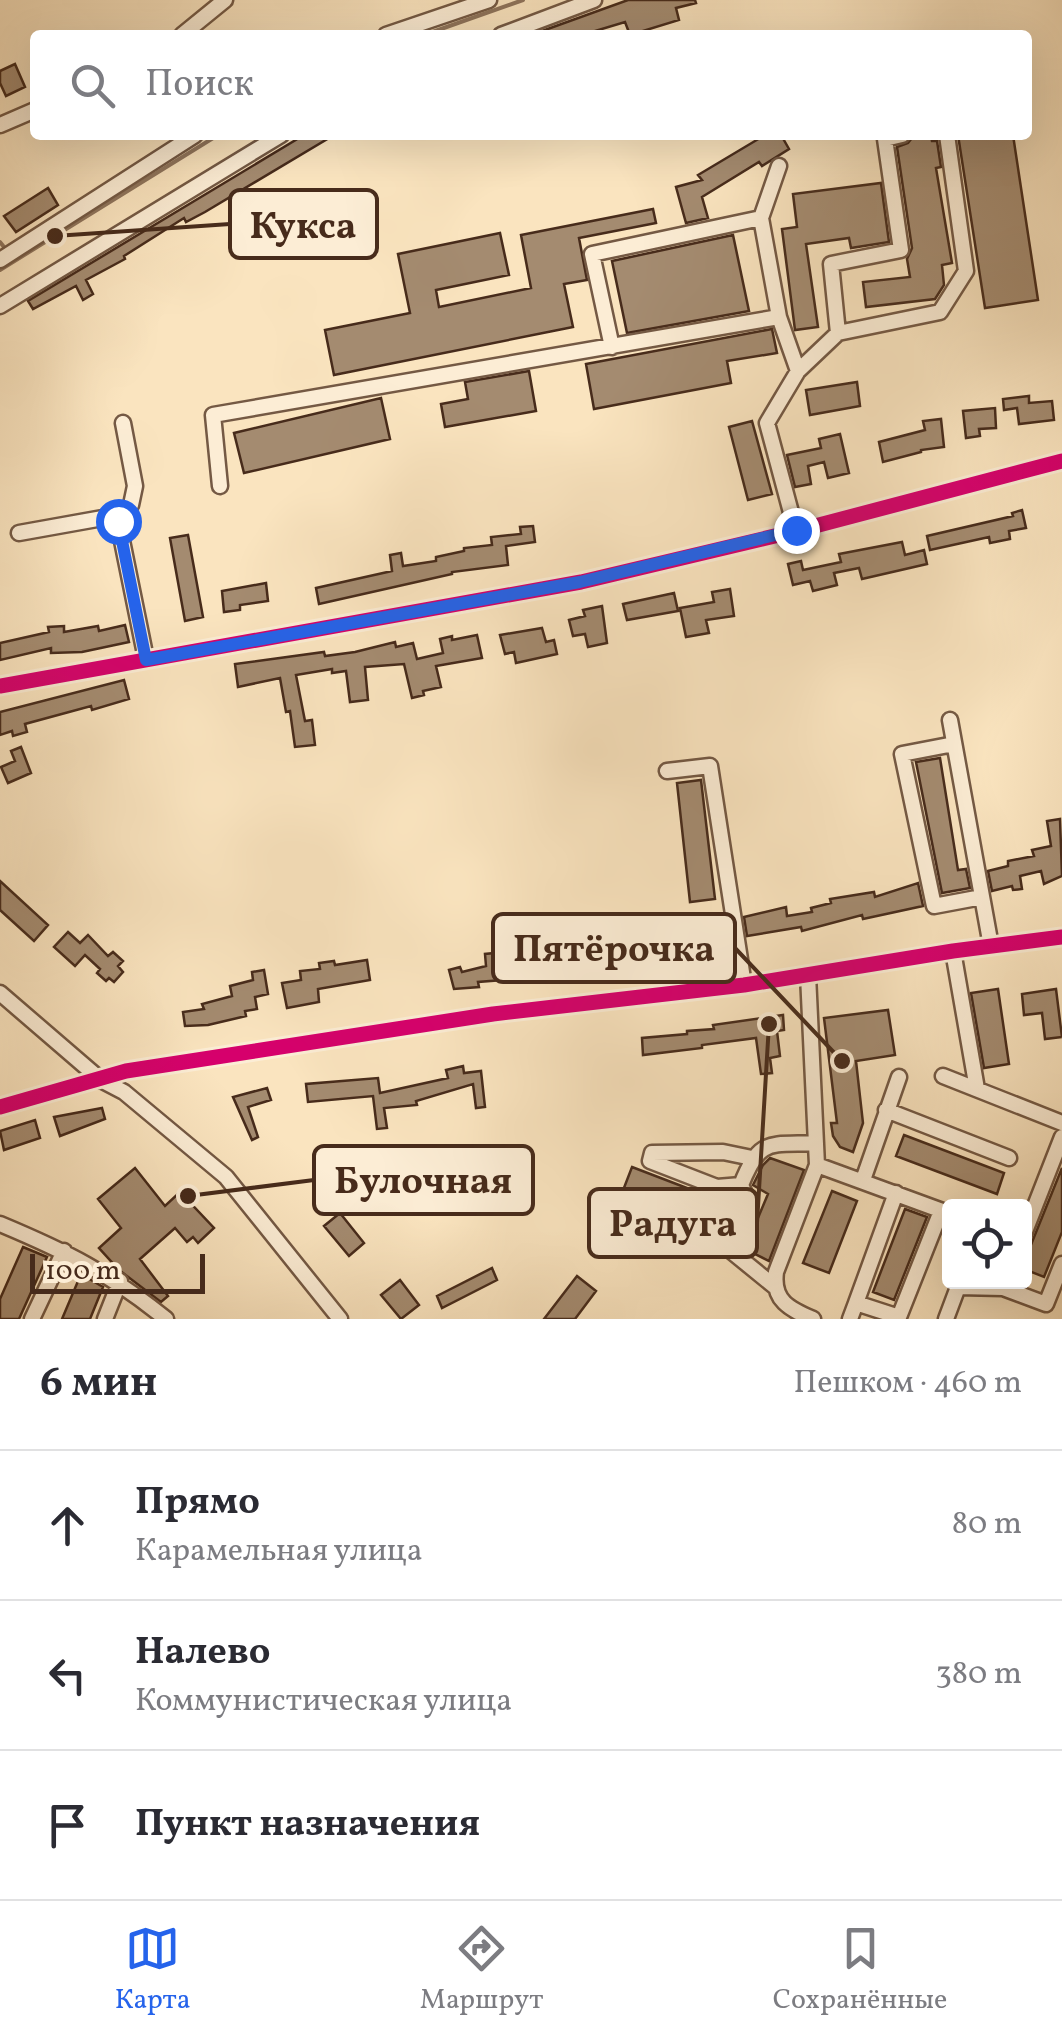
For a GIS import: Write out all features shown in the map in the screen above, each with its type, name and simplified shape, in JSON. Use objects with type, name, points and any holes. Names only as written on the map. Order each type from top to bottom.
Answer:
[{"type":"street","points":[[188,30],[226,0]]},
{"type":"street","points":[[401,30],[489,0]]},
{"type":"street","points":[[513,30],[594,0]]},
{"type":"street","points":[[2,125],[30,112]]},
{"type":"street","points":[[0,260],[187,140]]},
{"type":"street","points":[[0,306],[273,140]]},
{"type":"street","points":[[838,333],[831,264],[901,250],[885,140]]},
{"type":"street","points":[[796,530],[768,423],[798,371],[838,333],[940,312],[966,272],[947,140]]},
{"type":"street","points":[[779,166],[762,218],[780,317],[798,371]]},
{"type":"street","points":[[612,347],[592,254],[762,218]]},
{"type":"street","points":[[220,486],[212,415],[780,317]]},
{"type":"street","points":[[19,533],[114,516],[131,505],[135,486],[123,423]]},
{"type":"street","points":[[0,686],[580,582],[1062,461]]},
{"type":"street","points":[[114,516],[146,660]]},
{"type":"street","points":[[950,720],[991,946]]},
{"type":"street","points":[[954,744],[902,754],[934,906],[982,897]]},
{"type":"street","points":[[668,771],[710,766],[744,986]]},
{"type":"street","points":[[0,1106],[126,1071],[493,1014],[744,986],[1062,937]]},
{"type":"street","points":[[952,951],[977,1089]]},
{"type":"street","points":[[774,1286],[817,1165],[808,976]]},
{"type":"street","points":[[0,993],[101,1080],[124,1092],[226,1176],[340,1319]]},
{"type":"street","points":[[943,1076],[1062,1122]]},
{"type":"street","points":[[863,1180],[899,1077]]},
{"type":"street","points":[[886,1110],[1009,1158]]},
{"type":"street","points":[[1032,1214],[1062,1137]]},
{"type":"street","points":[[731,1251],[750,1205],[741,1185],[752,1158],[767,1145],[816,1143]]},
{"type":"street","points":[[741,1185],[716,1186],[650,1161],[652,1152],[723,1152],[752,1158]]},
{"type":"street","points":[[817,1165],[942,1211]]},
{"type":"street","points":[[716,1186],[699,1232],[731,1251],[774,1286],[781,1302],[814,1319]]},
{"type":"street","points":[[850,1319],[896,1194]]},
{"type":"street","points":[[856,1303],[899,1317],[942,1219]]},
{"type":"street","points":[[0,1224],[64,1251],[120,1282],[165,1318]]},
{"type":"street","points":[[32,1319],[64,1251]]},
{"type":"street","points":[[1013,1289],[1046,1304],[1062,1264]]},
{"type":"street","points":[[105,1319],[120,1282]]},
{"type":"street","points":[[946,1319],[957,1289]]},
{"type":"building","points":[[628,0],[696,3],[676,8],[679,20],[646,30],[628,30],[625,22],[598,30],[545,30]]},
{"type":"building","points":[[15,64],[25,87],[6,96],[0,71]]},
{"type":"building","points":[[296,140],[326,140],[205,212],[186,222],[184,218],[124,256],[125,259],[86,280],[93,294],[83,300],[76,286],[33,309],[28,301]]},
{"type":"building","points":[[757,140],[784,140],[789,149],[762,166],[759,162],[702,197],[708,218],[686,223],[676,187],[702,180],[698,175]]},
{"type":"building","points":[[959,140],[1014,140],[1038,300],[985,308]]},
{"type":"building","points":[[937,141],[941,167],[936,168],[952,263],[942,265],[944,285],[935,299],[866,307],[863,282],[910,277],[907,259],[912,248],[897,147]]},
{"type":"building","points":[[881,183],[889,242],[851,248],[849,238],[806,244],[818,327],[795,330],[782,229],[797,227],[793,194]]},
{"type":"building","points":[[48,188],[58,205],[16,232],[4,216]]},
{"type":"building","points":[[653,209],[656,223],[579,238],[587,280],[564,284],[573,327],[334,375],[325,330],[410,313],[398,254],[500,233],[509,275],[436,290],[439,307],[531,288],[521,235]]},
{"type":"building","points":[[733,235],[749,311],[627,333],[612,261]]},
{"type":"building","points":[[772,329],[777,353],[727,361],[731,383],[594,409],[586,364]]},
{"type":"building","points":[[529,371],[536,411],[445,427],[441,404],[468,399],[465,382]]},
{"type":"building","points":[[857,382],[860,406],[810,415],[806,390]]},
{"type":"building","points":[[1029,396],[1029,403],[1052,401],[1054,420],[1019,424],[1017,408],[1004,410],[1003,399]]},
{"type":"building","points":[[381,398],[390,439],[244,473],[234,433]]},
{"type":"building","points":[[995,408],[996,428],[979,429],[980,436],[966,438],[963,411]]},
{"type":"building","points":[[941,419],[944,447],[883,462],[879,442],[925,430],[923,421]]},
{"type":"building","points":[[752,421],[772,494],[748,500],[729,427]]},
{"type":"building","points":[[840,434],[849,473],[828,478],[824,462],[808,466],[811,484],[795,487],[787,455],[821,448],[819,439]]},
{"type":"building","points":[[1022,510],[1026,528],[1009,531],[1010,539],[990,543],[989,537],[930,550],[927,536],[1013,516],[1012,513]]},
{"type":"building","points":[[533,526],[535,542],[506,546],[508,565],[452,572],[319,604],[316,588],[392,571],[390,555],[401,553],[403,566],[436,561],[436,557],[464,548],[492,545],[491,537],[521,534],[520,527]]},
{"type":"building","points":[[188,535],[203,617],[185,621],[170,538]]},
{"type":"building","points":[[902,542],[905,555],[924,550],[927,564],[862,579],[859,568],[834,573],[837,585],[813,591],[810,581],[793,585],[788,564],[801,561],[803,570],[841,562],[839,554]]},
{"type":"building","points":[[266,583],[268,601],[224,612],[222,591]]},
{"type":"building","points":[[730,589],[734,616],[706,620],[709,633],[686,637],[680,608],[714,602],[712,592]]},
{"type":"building","points":[[674,593],[678,611],[627,620],[623,604]]},
{"type":"building","points":[[602,606],[607,643],[588,647],[585,634],[573,636],[569,620],[585,616],[583,610]]},
{"type":"building","points":[[125,625],[129,642],[82,652],[51,653],[51,648],[0,660],[0,643],[49,632],[48,627],[64,626],[64,632]]},
{"type":"building","points":[[542,628],[546,642],[554,640],[557,654],[516,663],[514,652],[505,654],[500,635]]},
{"type":"building","points":[[477,635],[482,658],[436,666],[441,687],[412,698],[404,664],[365,667],[368,700],[350,702],[346,671],[332,673],[332,669],[296,675],[305,721],[312,720],[315,745],[295,747],[280,678],[238,687],[235,664],[324,652],[325,656],[355,652],[395,642],[396,647],[413,643],[417,659],[443,653],[440,639]]},
{"type":"building","points":[[124,680],[129,699],[25,724],[27,732],[13,736],[12,731],[0,735],[0,712]]},
{"type":"building","points":[[21,747],[31,773],[8,783],[1,767],[15,761],[11,751]]},
{"type":"building","points":[[940,758],[958,870],[966,869],[970,888],[942,893],[916,762]]},
{"type":"building","points":[[701,780],[715,899],[690,902],[677,783]]},
{"type":"building","points":[[1060,819],[1062,876],[1044,884],[1041,871],[1020,876],[1022,889],[1013,890],[1012,886],[992,891],[988,871],[1008,866],[1008,861],[1034,856],[1032,850],[1051,846],[1047,821]]},
{"type":"building","points":[[0,881],[48,925],[34,941],[0,910]]},
{"type":"building","points":[[918,883],[923,906],[863,919],[862,915],[802,931],[801,927],[747,936],[744,917],[786,907],[787,916],[812,912],[811,908],[831,903],[830,899],[874,892],[875,897]]},
{"type":"building","points":[[68,932],[80,943],[88,935],[108,956],[113,952],[123,961],[118,966],[123,972],[114,982],[109,978],[106,981],[85,955],[75,966],[54,947]]},
{"type":"building","points":[[527,950],[529,978],[478,982],[479,987],[454,989],[449,970],[460,967],[462,972],[486,966],[485,954]]},
{"type":"building","points":[[367,960],[370,980],[318,989],[319,1002],[287,1008],[282,983],[301,980],[300,971],[320,969],[319,963]]},
{"type":"building","points":[[264,970],[268,994],[255,997],[257,1009],[245,1011],[246,1016],[208,1025],[185,1026],[183,1012],[204,1009],[202,1004],[232,996],[230,986],[253,980],[252,972]]},
{"type":"building","points":[[998,989],[1009,1064],[984,1068],[971,993]]},
{"type":"building","points":[[1056,989],[1062,1037],[1045,1039],[1042,1013],[1024,1015],[1022,994]]},
{"type":"building","points":[[888,1010],[895,1055],[856,1061],[863,1123],[853,1152],[840,1147],[833,1136],[831,1123],[837,1123],[824,1018]]},
{"type":"building","points":[[783,1015],[784,1030],[777,1031],[780,1056],[770,1058],[772,1073],[761,1074],[756,1038],[643,1055],[642,1038],[687,1034],[714,1029],[713,1025]]},
{"type":"building","points":[[463,1066],[464,1073],[481,1071],[485,1107],[476,1108],[473,1084],[416,1101],[417,1105],[384,1108],[387,1128],[377,1129],[373,1096],[308,1102],[306,1084],[378,1078],[380,1093],[448,1078],[446,1070]]},
{"type":"building","points":[[267,1088],[271,1100],[248,1107],[258,1137],[252,1140],[233,1097]]},
{"type":"building","points":[[102,1108],[105,1119],[60,1136],[54,1117]]},
{"type":"building","points":[[35,1120],[40,1138],[4,1150],[0,1131]]},
{"type":"building","points":[[904,1135],[1004,1173],[997,1194],[896,1156]]},
{"type":"building","points":[[770,1158],[804,1170],[769,1261],[745,1249],[768,1194],[753,1185]]},
{"type":"building","points":[[632,1167],[700,1193],[690,1219],[622,1193]]},
{"type":"building","points":[[135,1168],[165,1206],[180,1192],[214,1228],[198,1243],[193,1237],[187,1242],[175,1228],[140,1259],[168,1296],[161,1302],[119,1270],[99,1248],[121,1228],[98,1199]]},
{"type":"building","points":[[1062,1168],[1062,1232],[1044,1277],[1032,1272],[1032,1242]]},
{"type":"building","points":[[832,1191],[857,1201],[829,1273],[803,1263]]},
{"type":"building","points":[[905,1209],[927,1217],[894,1300],[873,1292]]},
{"type":"building","points":[[340,1213],[364,1243],[349,1256],[324,1226]]},
{"type":"building","points":[[23,1247],[47,1257],[19,1319],[0,1319],[0,1299]]},
{"type":"building","points":[[492,1268],[497,1280],[442,1308],[437,1296]]},
{"type":"building","points":[[81,1274],[103,1287],[90,1319],[62,1319]]},
{"type":"building","points":[[577,1276],[596,1291],[575,1319],[544,1319]]},
{"type":"building","points":[[400,1280],[419,1305],[401,1319],[381,1295]]},
{"type":"waterway","points":[[438,30],[523,0]]},
{"type":"waterway","points":[[0,270],[210,140]]},
{"type":"waterway","points":[[0,242],[4,247]]},
{"type":"cycle path","points":[[0,686],[581,582],[1062,461]]},
{"type":"cycle path","points":[[0,1107],[126,1071],[493,1014],[744,985],[1062,937]]},
{"type":"place","name":"Кукса","points":[[55,236]]},
{"type":"place","name":"Радуга","points":[[769,1024]]},
{"type":"place","name":"Пятёрочка","points":[[842,1061]]},
{"type":"place","name":"Булочная","points":[[188,1196]]},
{"type":"route","points":[[118,521],[146,660],[580,582],[796,530]]}]
